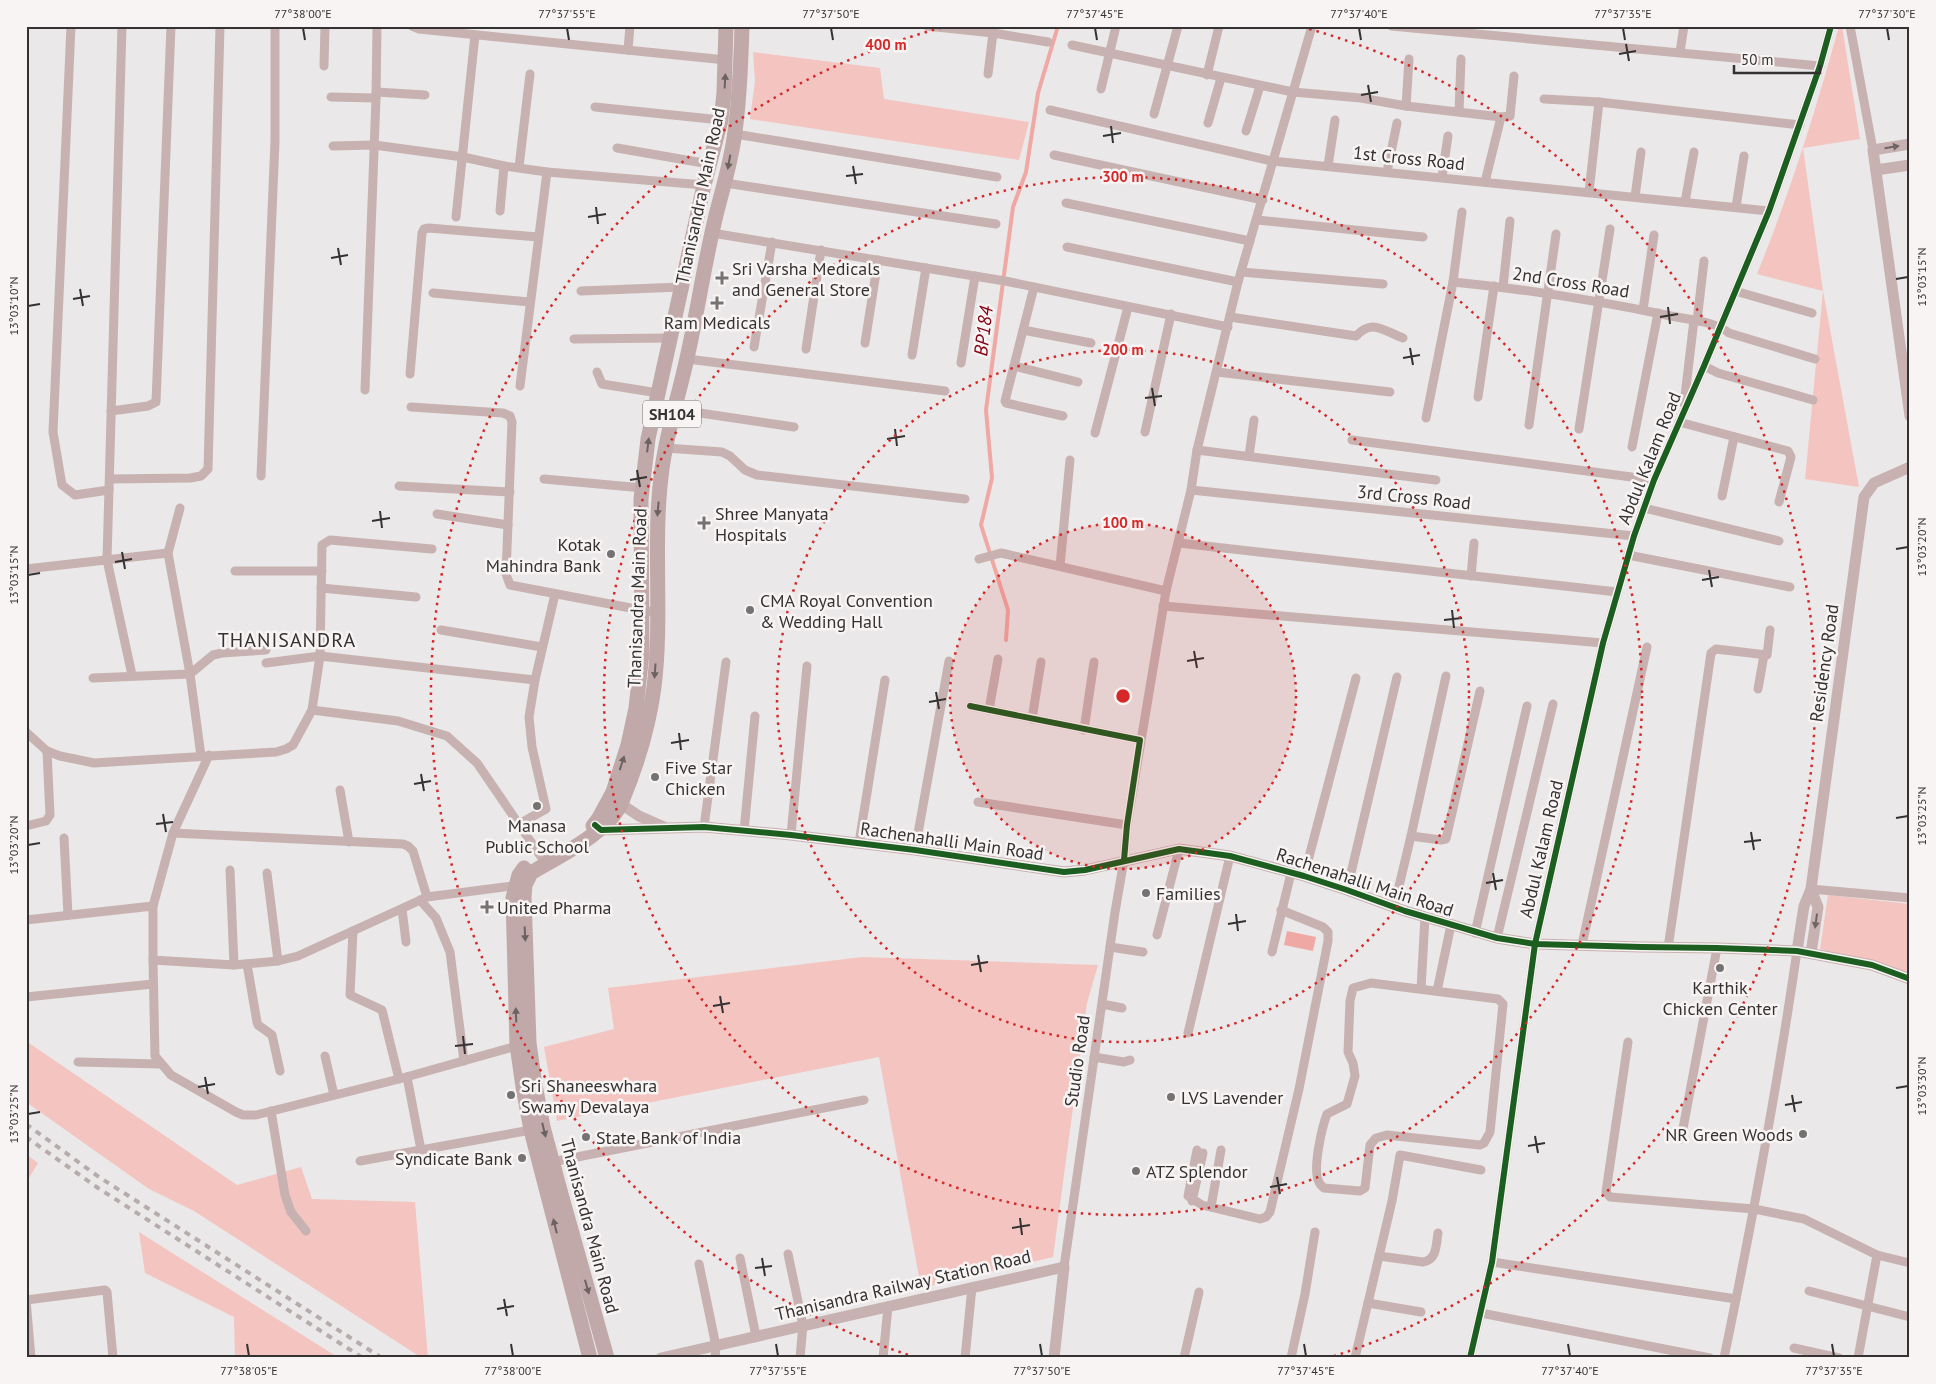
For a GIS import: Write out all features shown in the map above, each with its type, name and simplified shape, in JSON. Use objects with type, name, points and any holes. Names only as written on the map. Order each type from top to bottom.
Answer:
[{"type":"main road","name":"Thanisandra Main Road","points":[[616,800],[636,708],[642,653],[640,611],[642,488],[648,439],[680,287],[721,120],[726,60],[726,26]]},
{"type":"main road","name":"Thanisandra Main Road","points":[[598,827],[616,800],[645,734],[654,688],[657,650],[657,518],[662,468],[735,134],[739,100],[742,26]]},
{"type":"main road","points":[[520,885],[523,869],[544,860],[598,827]]},
{"type":"main road","name":"Thanisandra Main Road","points":[[520,885],[512,898],[531,1130],[590,1358]]},
{"type":"main road","name":"Thanisandra Main Road","points":[[523,1044],[537,1094],[552,1162],[607,1358]]},
{"type":"street","points":[[71,26],[53,432],[62,485],[75,495],[109,490]]},
{"type":"street","points":[[122,26],[107,560],[132,675]]},
{"type":"street","points":[[111,412],[148,406],[156,402],[171,26]]},
{"type":"street","points":[[110,479],[190,478],[201,476],[208,469],[220,26]]},
{"type":"street","points":[[262,476],[275,141],[276,26]]},
{"type":"street","points":[[324,66],[325,26]]},
{"type":"street","points":[[365,390],[377,26]]},
{"type":"street","points":[[412,26],[418,29],[475,36],[726,60]]},
{"type":"street","points":[[628,50],[630,26]]},
{"type":"street","points":[[927,26],[993,33],[1048,42]]},
{"type":"street","points":[[1101,89],[1116,26]]},
{"type":"street","points":[[1154,114],[1178,26]]},
{"type":"street","points":[[1207,75],[1219,26]]},
{"type":"street","name":"Studio Road","points":[[1064,1267],[1124,860],[1127,825],[1166,590],[1191,490],[1197,450],[1238,282],[1312,26]]},
{"type":"street","points":[[1391,26],[1820,66]]},
{"type":"street","points":[[1680,52],[1684,26]]},
{"type":"street","name":"Abdul Kalam Road","points":[[1470,1358],[1492,1262],[1535,944],[1603,643],[1628,555],[1654,480],[1769,211],[1820,66],[1831,26]]},
{"type":"street","points":[[1850,26],[1874,150],[1910,416]]},
{"type":"street","points":[[988,74],[993,33]]},
{"type":"street","points":[[456,217],[475,36]]},
{"type":"street","points":[[1072,45],[1293,92],[1361,98],[1406,106],[1501,117],[1510,116],[1514,76]]},
{"type":"street","points":[[1406,106],[1409,59]]},
{"type":"street","points":[[1460,112],[1461,59]]},
{"type":"street","points":[[518,167],[530,74]]},
{"type":"street","points":[[1208,122],[1221,78]]},
{"type":"street","points":[[1246,131],[1260,86]]},
{"type":"street","points":[[331,97],[376,95],[425,96]]},
{"type":"street","points":[[1544,99],[1599,102],[1800,125]]},
{"type":"street","points":[[1588,192],[1599,102]]},
{"type":"street","points":[[595,107],[721,120]]},
{"type":"street","name":"1st Cross Road","points":[[1050,110],[1272,161],[1769,211]]},
{"type":"street","points":[[1485,182],[1501,117]]},
{"type":"street","points":[[1328,166],[1335,120]]},
{"type":"street","points":[[1388,172],[1397,123]]},
{"type":"street","points":[[735,134],[997,177]]},
{"type":"street","points":[[1442,177],[1448,136]]},
{"type":"street","points":[[1874,150],[1910,144]]},
{"type":"street","points":[[333,146],[374,145],[463,157],[504,166],[547,172],[704,185]]},
{"type":"street","points":[[617,148],[709,164]]},
{"type":"street","points":[[1635,197],[1641,152]]},
{"type":"street","points":[[1685,202],[1694,152]]},
{"type":"street","points":[[1054,155],[1263,200]]},
{"type":"street","points":[[1736,207],[1744,156]]},
{"type":"street","points":[[1876,170],[1910,165]]},
{"type":"street","points":[[500,211],[504,166]]},
{"type":"street","points":[[520,386],[547,172]]},
{"type":"street","points":[[725,183],[996,224]]},
{"type":"street","points":[[1066,204],[1250,241]]},
{"type":"street","points":[[1426,418],[1453,282],[1462,212]]},
{"type":"street","points":[[1257,220],[1423,236]]},
{"type":"street","points":[[1478,397],[1510,221]]},
{"type":"street","points":[[410,374],[422,233],[424,230],[429,228],[538,237]]},
{"type":"street","points":[[1579,430],[1610,229]]},
{"type":"street","points":[[712,233],[1005,281],[1128,307],[1171,314],[1356,336],[1367,326],[1376,326],[1403,338]]},
{"type":"street","points":[[1529,424],[1556,234]]},
{"type":"street","points":[[1643,310],[1654,235]]},
{"type":"street","points":[[754,347],[772,242]]},
{"type":"street","points":[[1067,247],[1238,282]]},
{"type":"street","points":[[806,349],[821,250]]},
{"type":"street","points":[[865,343],[878,260]]},
{"type":"street","points":[[1683,412],[1704,261]]},
{"type":"street","points":[[912,355],[926,268]]},
{"type":"street","points":[[1241,272],[1383,284]]},
{"type":"street","points":[[961,363],[975,276]]},
{"type":"street","name":"2nd Cross Road","points":[[1453,282],[1600,302],[1721,326],[1729,333],[1815,358]]},
{"type":"street","points":[[581,290],[680,287]]},
{"type":"street","points":[[1034,287],[1006,402],[1063,416]]},
{"type":"street","points":[[1736,291],[1812,313]]},
{"type":"street","points":[[432,293],[530,302]]},
{"type":"street","points":[[1095,433],[1128,307]]},
{"type":"street","points":[[1632,447],[1658,313]]},
{"type":"street","points":[[1145,432],[1171,314]]},
{"type":"street","points":[[1023,330],[1090,343]]},
{"type":"street","points":[[574,339],[670,338]]},
{"type":"street","points":[[687,359],[945,391]]},
{"type":"street","points":[[1014,366],[1078,382]]},
{"type":"street","points":[[1704,366],[1718,374],[1813,400]]},
{"type":"street","points":[[598,372],[602,384],[658,392]]},
{"type":"street","points":[[1217,372],[1390,392]]},
{"type":"street","points":[[411,407],[503,413],[510,416],[512,422],[506,574],[510,585],[657,613]]},
{"type":"street","points":[[674,409],[794,427]]},
{"type":"street","points":[[1249,456],[1254,420]]},
{"type":"street","points":[[1679,422],[1788,451],[1791,457],[1779,502]]},
{"type":"street","points":[[1722,496],[1734,437]]},
{"type":"street","points":[[1352,440],[1654,480]]},
{"type":"street","points":[[666,448],[722,452],[730,456],[745,470],[757,475],[966,499]]},
{"type":"street","points":[[1197,450],[1436,480]]},
{"type":"street","points":[[1060,566],[1070,460]]},
{"type":"street","name":"Residency Road","points":[[1797,951],[1804,906],[1811,889],[1864,497],[1874,483],[1910,467]]},
{"type":"street","points":[[544,479],[642,488]]},
{"type":"street","points":[[399,486],[510,492]]},
{"type":"street","name":"3rd Cross Road","points":[[1191,490],[1634,536]]},
{"type":"street","points":[[180,508],[168,553],[205,755],[173,833],[153,906],[155,1056],[160,1064],[171,1075],[236,1112],[243,1115],[256,1115],[403,1078],[523,1044]]},
{"type":"street","points":[[1644,508],[1779,541]]},
{"type":"street","points":[[437,514],[508,525]]},
{"type":"street","points":[[26,732],[47,751],[60,756],[94,763],[276,752],[286,749],[292,745],[312,710],[320,656],[322,545],[330,540],[432,549]]},
{"type":"street","points":[[1178,543],[1617,592]]},
{"type":"street","points":[[1471,576],[1474,543]]},
{"type":"street","points":[[26,568],[168,553]]},
{"type":"street","points":[[979,559],[1001,553],[1166,590]]},
{"type":"street","points":[[1628,555],[1790,587]]},
{"type":"street","points":[[235,571],[322,571]]},
{"type":"street","points":[[321,588],[416,597]]},
{"type":"street","points":[[519,824],[546,809],[532,747],[529,717],[535,680],[555,594]]},
{"type":"street","points":[[1163,606],[1603,643]]},
{"type":"street","points":[[440,630],[542,647]]},
{"type":"street","points":[[1758,689],[1764,655],[1767,655],[1770,630]]},
{"type":"street","points":[[1582,945],[1647,647]]},
{"type":"street","points":[[1668,948],[1711,653],[1716,649],[1764,655]]},
{"type":"street","points":[[93,678],[190,674],[213,655],[266,650]]},
{"type":"street","points":[[266,662],[320,656],[535,680]]},
{"type":"street","points":[[989,710],[998,659]]},
{"type":"street","points":[[915,850],[949,661]]},
{"type":"street","points":[[704,827],[726,662]]},
{"type":"street","points":[[1032,719],[1041,662]]},
{"type":"street","points":[[1084,730],[1094,662]]},
{"type":"street","points":[[791,835],[807,666]]},
{"type":"street","points":[[1394,907],[1412,836],[1446,676]]},
{"type":"street","points":[[1347,890],[1398,677]]},
{"type":"street","points":[[1304,876],[1356,678]]},
{"type":"street","points":[[860,843],[885,680]]},
{"type":"street","points":[[1412,836],[1441,840],[1446,838],[1480,691]]},
{"type":"street","points":[[1497,938],[1553,704]]},
{"type":"street","points":[[970,706],[1140,740]]},
{"type":"street","points":[[1475,933],[1527,706]]},
{"type":"street","points":[[312,710],[398,721],[447,736],[478,763],[544,860]]},
{"type":"street","points":[[744,831],[755,716]]},
{"type":"street","points":[[26,826],[46,821],[50,815],[47,751]]},
{"type":"street","points":[[340,790],[349,842]]},
{"type":"street","points":[[616,800],[639,816],[668,828]]},
{"type":"street","points":[[978,802],[1127,825]]},
{"type":"street","name":"Rachenahalli Main Road","points":[[598,827],[704,827],[791,835],[915,850],[1064,872],[1085,870],[1179,849],[1230,856],[1291,872],[1425,917],[1497,938],[1535,944],[1797,951],[1872,966],[1910,979]]},
{"type":"street","points":[[173,833],[402,844],[408,846],[413,852],[423,899],[436,918],[450,952],[464,1061]]},
{"type":"street","points":[[64,838],[68,915]]},
{"type":"street","points":[[1157,935],[1179,849]]},
{"type":"street","points":[[1188,1033],[1230,856]]},
{"type":"street","points":[[230,870],[234,965]]},
{"type":"street","points":[[1272,952],[1291,872]]},
{"type":"street","points":[[267,873],[278,961]]},
{"type":"street","points":[[153,960],[234,965],[278,961],[298,956],[423,899],[520,885]]},
{"type":"street","points":[[1811,889],[1910,898]]},
{"type":"street","name":"Residency Road","points":[[1811,889],[1818,907],[1811,953]]},
{"type":"street","points":[[26,920],[153,906]]},
{"type":"street","points":[[402,908],[406,942]]},
{"type":"street","points":[[1200,1152],[1188,1196],[1192,1200],[1211,1207],[1260,1219],[1266,1217],[1270,1212],[1299,1089],[1328,941],[1328,932],[1323,927],[1281,910]]},
{"type":"street","points":[[1421,989],[1425,917]]},
{"type":"street","points":[[1437,991],[1450,925]]},
{"type":"street","points":[[353,931],[350,996],[382,1010],[403,1078],[421,1150]]},
{"type":"street","points":[[1110,947],[1144,952]]},
{"type":"street","points":[[1681,1139],[1717,948]]},
{"type":"street","points":[[1724,1358],[1754,1209],[1783,1045],[1797,951]]},
{"type":"street","points":[[248,964],[256,1022],[272,1035],[280,1071]]},
{"type":"street","points":[[1371,983],[1437,991],[1498,999],[1503,1004],[1488,1139],[1480,1145],[1468,1145],[1387,1135],[1376,1138],[1370,1145],[1365,1188],[1360,1191],[1324,1188],[1318,1182],[1317,1171],[1321,1130],[1327,1114],[1347,1104],[1355,1076],[1353,1063],[1348,1052],[1350,1001],[1353,988],[1371,983]]},
{"type":"street","points":[[26,997],[153,984]]},
{"type":"street","points":[[1102,1004],[1122,1008]]},
{"type":"street","points":[[1628,1042],[1606,1192],[1610,1197],[1754,1209],[1804,1219],[1876,1255],[1910,1263]]},
{"type":"street","points":[[325,1056],[334,1095]]},
{"type":"street","points":[[1094,1057],[1124,1062],[1130,1060]]},
{"type":"street","points":[[78,1062],[160,1064]]},
{"type":"street","points":[[552,1162],[864,1100]]},
{"type":"street","points":[[271,1111],[285,1195],[291,1212],[306,1231]]},
{"type":"street","points":[[360,1161],[531,1130]]},
{"type":"street","points":[[1211,1207],[1221,1150]]},
{"type":"street","points":[[1355,1358],[1392,1201],[1400,1156],[1481,1170]]},
{"type":"street","points":[[1291,1358],[1305,1294],[1315,1232]]},
{"type":"street","points":[[1379,1256],[1423,1262],[1429,1261],[1434,1256],[1438,1233]]},
{"type":"street","points":[[788,1254],[803,1325],[800,1358]]},
{"type":"street","points":[[1858,1358],[1876,1255]]},
{"type":"street","points":[[740,1258],[756,1336]]},
{"type":"street","points":[[1492,1262],[1736,1299]]},
{"type":"street","points":[[699,1264],[716,1346],[715,1358]]},
{"type":"street","points":[[1054,1358],[1064,1267]]},
{"type":"street","name":"Thanisandra Railway Station Road","points":[[661,1358],[1064,1267]]},
{"type":"street","points":[[964,1358],[972,1287]]},
{"type":"street","points":[[31,1358],[26,1300],[105,1290],[107,1292],[113,1358]]},
{"type":"street","points":[[1809,1291],[1910,1317]]},
{"type":"street","points":[[1184,1358],[1199,1292]]},
{"type":"street","points":[[1368,1303],[1421,1312]]},
{"type":"street","points":[[883,1358],[888,1307]]},
{"type":"street","points":[[1480,1313],[1710,1358]]},
{"type":"street","points":[[1794,1348],[1839,1358]]},
{"type":"shaded area","points":[[1839,26],[1842,26],[1860,139],[1803,148],[1823,291],[1757,274],[1802,151]]},
{"type":"shaded area","points":[[753,52],[880,68],[884,99],[1029,122],[1019,160],[750,119],[755,81]]},
{"type":"shaded area","points":[[1823,291],[1859,487],[1805,479]]},
{"type":"shaded area","points":[[1828,895],[1910,904],[1910,976],[1820,949]]},
{"type":"shaded area","points":[[1287,931],[1316,937],[1313,951],[1284,945]]},
{"type":"shaded area","points":[[862,957],[1098,965],[1087,1003],[1053,1257],[921,1288],[879,1057],[557,1121],[544,1047],[614,1029],[608,988]]},
{"type":"shaded area","points":[[26,1041],[237,1185],[301,1167],[312,1199],[415,1202],[428,1358],[422,1358],[194,1211],[149,1189],[26,1102]]},
{"type":"shaded area","points":[[26,1154],[38,1163],[26,1183]]},
{"type":"shaded area","points":[[139,1232],[339,1358],[235,1358],[234,1317],[145,1273]]},
{"type":"waterway","name":"BP184","points":[[1006,640],[1008,610],[981,525],[992,478],[986,410],[1013,207],[1026,172],[1038,93],[1058,26]]},
{"type":"railway","points":[[26,1124],[99,1177],[382,1358]]},
{"type":"railway","points":[[26,1137],[98,1188],[363,1358]]},
{"type":"cycle path","points":[[1470,1358],[1492,1262],[1535,944],[1603,643],[1634,536],[1654,480],[1769,211],[1820,66],[1831,26]]},
{"type":"cycle path","points":[[970,706],[1140,740],[1127,825],[1124,860]]},
{"type":"cycle path","points":[[595,825],[601,830],[704,827],[791,835],[915,850],[1064,872],[1085,870],[1179,849],[1230,856],[1304,876],[1405,911],[1497,938],[1535,944],[1797,951],[1872,965],[1910,979]]},
{"type":"place","name":"Sri Varsha Medicals and General Store","points":[[722,278]]},
{"type":"place","name":"Ram Medicals","points":[[717,303]]},
{"type":"place","name":"Shree Manyata Hospitals","points":[[704,523]]},
{"type":"place","name":"Kotak Mahindra Bank","points":[[611,554]]},
{"type":"place","name":"CMA Royal Convention & Wedding Hall","points":[[750,610]]},
{"type":"place","name":"Five Star Chicken","points":[[655,777]]},
{"type":"place","name":"Manasa Public School","points":[[537,806]]},
{"type":"place","name":"Families","points":[[1146,893]]},
{"type":"place","name":"United Pharma","points":[[487,907]]},
{"type":"place","name":"Karthik Chicken Center","points":[[1720,968]]},
{"type":"place","name":"Sri Shaneeswhara Swamy Devalaya","points":[[511,1095]]},
{"type":"place","name":"LVS Lavender","points":[[1171,1097]]},
{"type":"place","name":"NR Green Woods","points":[[1803,1134]]},
{"type":"place","name":"State Bank of India","points":[[586,1137]]},
{"type":"place","name":"Syndicate Bank","points":[[522,1158]]},
{"type":"place","name":"ATZ Splendor","points":[[1136,1171]]},
{"type":"district","name":"THANISANDRA","points":[[287,640]]}]
